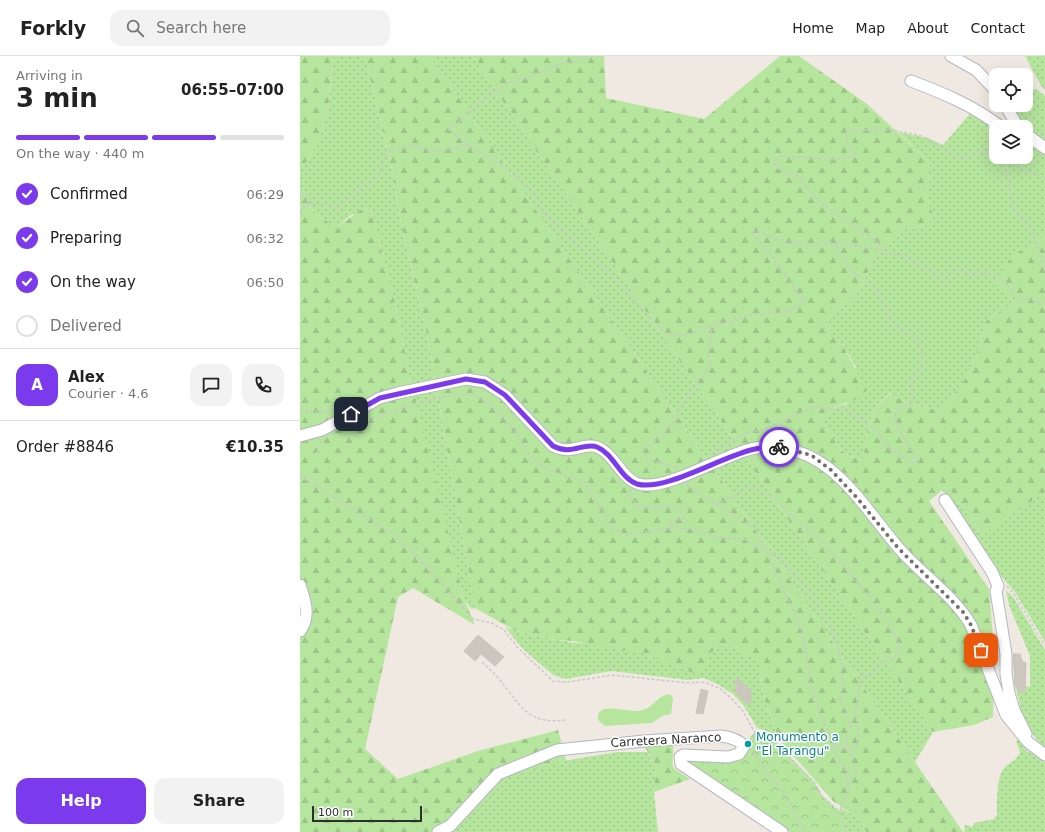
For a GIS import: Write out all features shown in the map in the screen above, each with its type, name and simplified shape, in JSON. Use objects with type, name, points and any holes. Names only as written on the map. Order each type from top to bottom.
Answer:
[{"type":"street","points":[[951,56],[976,70],[989,84]]},
{"type":"street","points":[[911,81],[959,101],[992,120]]},
{"type":"street","points":[[1033,139],[1045,148]]},
{"type":"street","points":[[1033,144],[1045,148]]},
{"type":"street","points":[[300,436],[322,430],[347,411],[380,398],[466,379],[485,382],[505,395],[553,446],[564,450],[593,446],[598,448],[606,453],[631,482],[635,483],[653,485],[674,479],[755,448],[779,447],[811,455],[840,478],[898,548],[963,612],[971,625],[1006,715],[1028,742],[1045,755]]},
{"type":"street","points":[[945,500],[992,572],[998,586],[996,591],[1006,654],[1006,674],[1009,693],[1014,710],[1028,737],[1028,742]]},
{"type":"street","points":[[300,585],[306,602],[306,616],[300,631]]},
{"type":"street","name":"Carretera Naranco","points":[[438,832],[450,826],[498,774],[557,750],[636,741],[721,736],[741,742],[744,746],[738,754],[728,757],[683,755],[680,757],[681,764],[782,832]]},
{"type":"path","points":[[588,56],[511,82],[483,100],[460,122],[448,127],[452,133],[500,164],[530,189],[536,196],[545,214],[611,275],[661,329],[672,335],[684,336],[697,333],[712,326],[751,315],[789,311],[801,305],[803,300],[797,290],[752,233],[754,230],[776,238],[814,246],[834,244],[880,250],[890,254],[903,255],[919,267],[938,274],[944,279],[956,270],[971,273],[986,272],[1006,282],[1016,299],[1034,300],[1038,304],[1045,305]]},
{"type":"path","points":[[880,250],[880,245],[872,238],[818,201],[798,176],[778,169],[774,164],[779,156],[819,158],[828,160],[855,158],[855,154],[848,145],[846,131],[893,130],[922,136],[960,159],[978,151],[989,154]]},
{"type":"path","points":[[300,213],[305,206],[326,204],[335,208],[360,190],[363,185],[370,184],[378,177],[379,171],[383,166],[384,157],[390,150],[414,146],[418,148],[442,151],[469,145]]},
{"type":"path","points":[[1005,164],[1014,211],[1022,216],[1034,235],[1045,271]]},
{"type":"path","points":[[1013,164],[1045,178]]},
{"type":"path","points":[[300,193],[307,195],[314,205]]},
{"type":"path","points":[[705,458],[719,447],[742,435],[754,430],[765,429],[814,407],[847,411],[861,419],[877,432],[891,449],[914,464],[917,462],[916,457],[897,427],[894,417],[901,406],[911,404],[913,401],[911,381],[922,366],[922,346],[917,339],[891,320],[877,290],[850,270],[834,244]]},
{"type":"path","points":[[686,474],[678,467],[656,463],[647,459],[643,450],[662,436],[675,421],[679,410],[699,380],[709,370],[708,354],[712,326]]},
{"type":"path","points":[[300,410],[320,412],[347,411],[357,425],[366,423],[384,414],[459,394],[473,394],[494,408],[514,430],[533,459],[549,471],[585,482],[613,529],[626,535],[671,528],[693,529],[720,538],[743,539],[778,557],[808,590],[832,627],[842,664],[843,685],[840,699],[851,725],[846,732],[846,743],[850,750],[856,770],[848,785]]},
{"type":"path","points":[[300,476],[394,534],[415,554],[474,619],[492,623],[504,630],[528,659],[553,681],[567,682],[613,675],[688,683],[704,682],[720,688],[743,711],[755,733],[751,749],[757,760],[784,793],[805,832]]},
{"type":"path","points":[[674,479],[755,528],[767,552],[802,631],[811,687],[837,758],[844,767],[849,790],[839,811]]},
{"type":"path","points":[[635,483],[628,496],[637,503],[649,509],[670,506],[681,511],[684,519],[672,520],[669,523],[671,528]]},
{"type":"path","points":[[716,504],[737,495],[747,488],[755,488],[764,492],[811,533],[818,537],[886,619],[900,647],[897,655],[892,660],[882,661],[876,667],[873,676],[861,675],[855,716],[858,725],[859,738],[856,746],[850,750],[846,750],[832,741]]},
{"type":"path","points":[[998,586],[1005,584],[1011,589],[1045,646]]},
{"type":"path","points":[[482,662],[499,678],[527,713],[537,719],[546,721],[564,720]]},
{"type":"path","points":[[755,733],[770,737],[814,782],[822,796],[839,811],[846,832]]},
{"type":"green space","points":[[300,56],[334,56],[328,109],[316,147],[300,171]]},
{"type":"green space","points":[[334,56],[365,56],[392,169],[399,214],[426,329],[475,608],[471,609],[464,599],[408,370],[399,319],[371,209],[351,215],[337,227],[315,214],[300,192],[300,171],[316,147],[328,109]]},
{"type":"green space","points":[[365,56],[430,56],[963,832],[867,832],[854,815],[833,801],[778,738],[766,704],[759,674],[759,660],[746,655],[735,647],[726,645],[718,647],[709,654],[708,662],[700,674],[696,674],[641,652],[596,647],[574,641],[556,640],[516,631],[475,608],[426,329],[399,214],[392,169]]},
{"type":"green space","points":[[430,56],[472,56],[933,732],[915,762]]},
{"type":"green space","points":[[472,56],[604,56],[606,98],[704,119],[780,56],[799,56],[867,104],[923,156],[931,168],[926,198],[934,216],[928,225],[905,229],[874,259],[855,298],[828,318],[830,332],[841,342],[867,390],[859,398],[833,408],[823,423],[843,452],[855,457],[863,458],[873,413],[884,399],[892,393],[905,402],[940,411],[966,378],[979,348],[985,322],[1016,299],[999,287],[997,282],[1005,267],[1011,259],[1025,247],[1041,239],[1045,239],[1045,492],[982,535],[947,486],[929,501],[989,589],[994,650],[993,717],[974,725],[933,732]]},
{"type":"green space","points":[[1025,56],[1045,56],[1045,90],[1033,71],[1033,68]]},
{"type":"green space","points":[[1033,89],[1036,89],[1045,96],[1045,144],[1033,135],[1033,120],[1019,120],[1014,112],[1033,112]]},
{"type":"green space","points":[[973,110],[989,122],[989,164],[1033,164],[1033,147],[1045,151],[1045,239],[1042,238],[1015,301],[985,322],[979,348],[966,378],[940,411],[905,402],[891,393],[877,406],[873,414],[868,430],[863,458],[855,457],[843,452],[823,423],[833,408],[847,404],[856,367],[841,342],[830,332],[828,318],[855,298],[874,259],[905,229],[928,225],[934,216],[926,199],[931,168],[923,156],[898,132],[928,138],[943,145]]},
{"type":"green space","points":[[300,192],[315,214],[337,227],[365,207],[371,209],[399,319],[408,370],[464,599],[475,625],[413,588],[398,597],[365,749],[398,779],[478,751],[558,730],[566,760],[503,779],[451,832],[300,832]]},
{"type":"green space","points":[[947,486],[982,535],[1045,492],[1045,642],[1015,592],[993,567],[942,490]]},
{"type":"green space","points":[[1006,590],[1014,598],[1045,650],[1045,748],[1031,731],[1021,711],[1015,686],[1020,692],[1025,692],[1026,686],[1030,687],[1030,656],[1009,605]]},
{"type":"green space","points":[[505,627],[556,640],[641,652],[696,674],[708,662],[709,654],[718,647],[726,645],[735,647],[746,655],[759,660],[759,674],[766,704],[778,738],[772,733],[757,728],[744,706],[733,694],[704,678],[688,680],[611,671],[566,679],[553,675],[523,649]]},
{"type":"green space","points":[[670,694],[673,699],[671,714],[664,715],[652,723],[605,726],[598,720],[598,714],[602,710],[613,709],[641,711],[649,707],[663,696]]},
{"type":"green space","points":[[755,733],[770,737],[814,782],[822,796],[839,811],[846,832],[790,832],[688,764],[689,759],[742,756],[750,737]]},
{"type":"green space","points":[[1019,739],[1026,750],[1045,762],[1045,832],[964,832],[965,825],[973,827],[974,823],[994,819],[997,815],[1000,777],[1005,767],[1015,759],[1020,752],[1016,741]]},
{"type":"green space","points":[[673,745],[672,763],[674,768],[690,779],[654,792],[656,766],[645,747]]},
{"type":"green space","points":[[618,752],[647,752],[656,766],[654,792],[658,832],[451,832],[503,779],[544,764]]},
{"type":"green space","points":[[841,808],[854,815],[867,832],[846,832],[839,811]]},
{"type":"building","points":[[478,635],[504,657],[495,666],[481,654],[475,661],[464,651]]},
{"type":"building","points":[[1013,654],[1020,654],[1022,661],[1026,663],[1025,692],[1020,692],[1015,685]]},
{"type":"building","points":[[738,678],[753,693],[749,698],[752,701],[748,705],[734,691],[738,687],[733,683]]},
{"type":"building","points":[[701,689],[708,691],[703,714],[696,713]]},
{"type":"way so far","points":[[779,447],[811,455],[840,478],[898,548],[937,584],[963,612],[971,625],[981,650]]},
{"type":"place","name":"Monumento a \"El Tarangu\"","points":[[748,744]]},
{"type":"route","points":[[351,414],[380,398],[398,393],[466,379],[478,380],[497,388],[505,395],[553,446],[558,449],[572,451],[593,446],[598,448],[606,453],[631,482],[645,485],[653,485],[674,479],[755,448],[779,447]]}]
